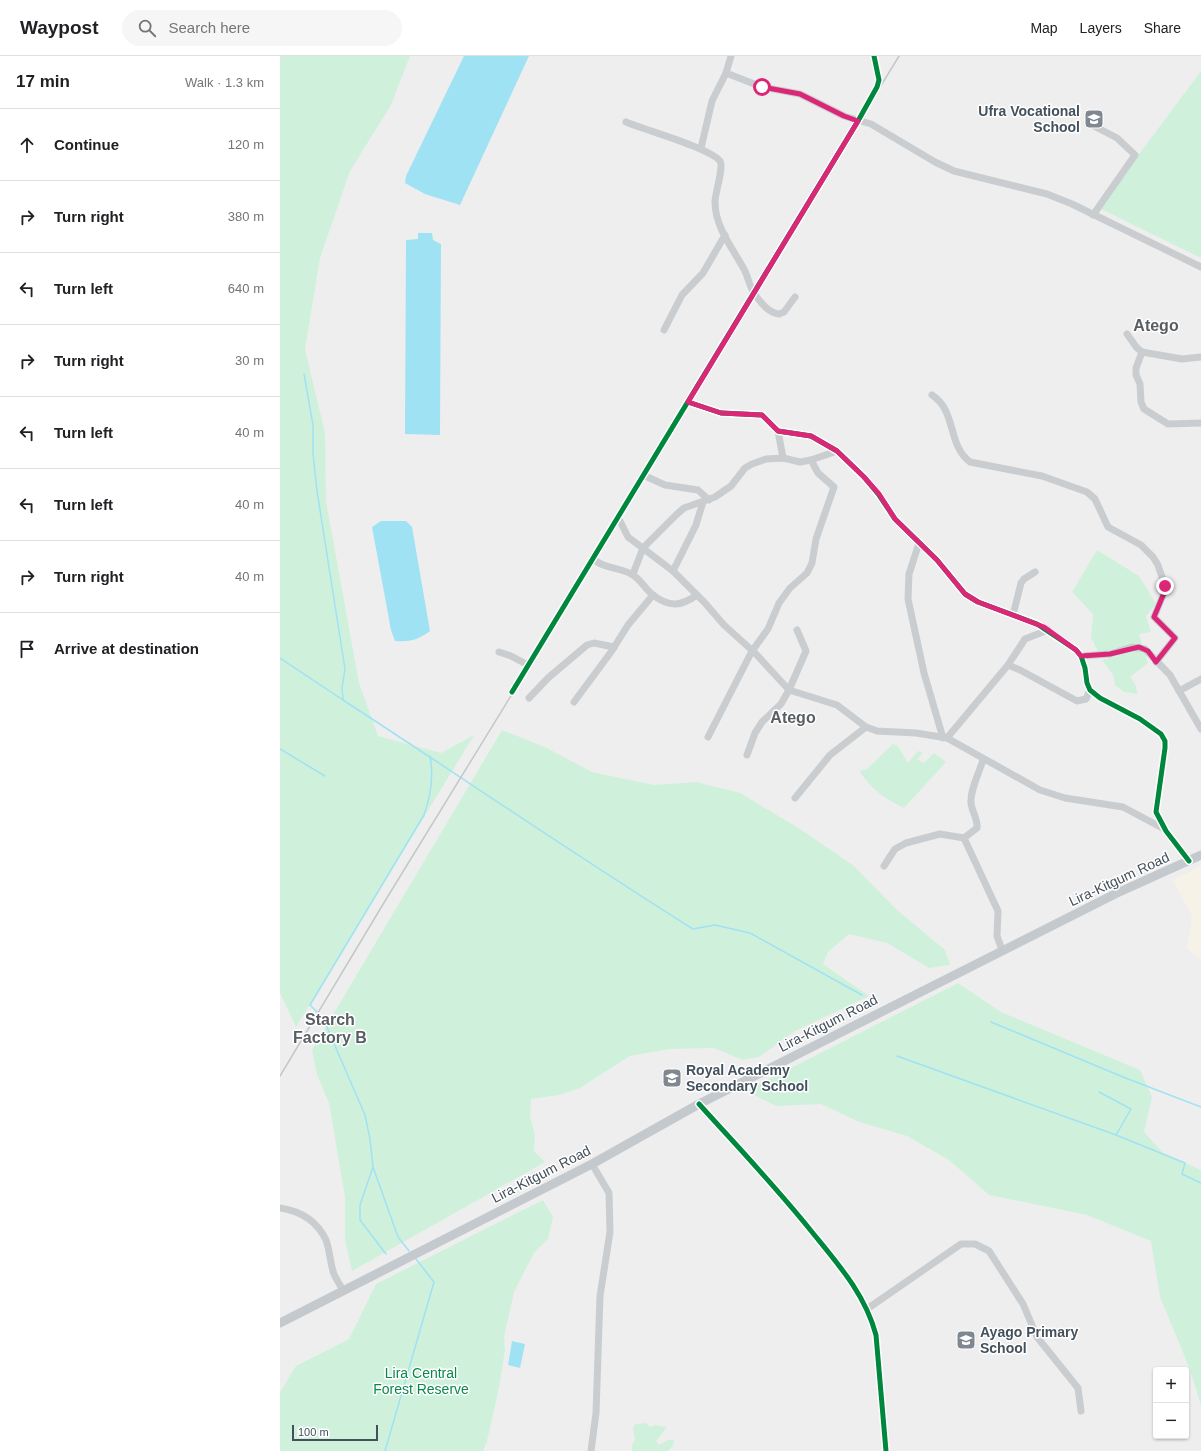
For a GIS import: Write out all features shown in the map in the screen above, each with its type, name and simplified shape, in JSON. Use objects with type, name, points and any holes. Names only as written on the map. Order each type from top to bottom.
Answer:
[{"type":"main road","name":"Lira-Kitgum Road","points":[[280,1323],[592,1164],[699,1104],[988,960],[1002,950],[1115,894],[1201,855]]},
{"type":"street","points":[[701,148],[712,101],[726,73],[731,56]]},
{"type":"street","points":[[512,692],[858,121],[877,87],[879,80],[874,56]]},
{"type":"street","points":[[726,73],[762,87],[800,94],[844,116],[882,129],[934,162],[954,171],[1047,194],[1093,214],[1201,267]]},
{"type":"street","points":[[626,122],[701,148],[721,163],[722,167],[717,185],[715,203],[719,221],[745,272],[753,293],[768,310],[774,314],[784,312],[795,297]]},
{"type":"street","points":[[1092,125],[1117,138],[1135,155],[1093,214]]},
{"type":"street","points":[[664,330],[682,295],[703,273],[725,235]]},
{"type":"street","points":[[1127,334],[1137,348],[1142,352],[1182,358],[1201,357]]},
{"type":"street","points":[[1142,352],[1136,368],[1136,375],[1140,384],[1141,402],[1144,409],[1168,424],[1201,423]]},
{"type":"street","points":[[932,395],[939,400],[947,410],[953,435],[965,459],[970,462],[1042,476],[1087,492],[1095,499],[1108,526],[1135,540],[1153,557],[1165,586],[1164,593],[1154,617],[1175,638],[1156,662]]},
{"type":"street","points":[[688,402],[721,413],[762,415],[778,431],[811,436],[837,451],[864,477],[879,494],[895,519],[937,560],[965,594],[978,602],[1048,630],[1076,650],[1081,656],[1090,690],[1100,698],[1144,721],[1155,729],[1165,741],[1163,768],[1155,810],[1166,830],[1189,861]]},
{"type":"street","points":[[778,431],[782,458]]},
{"type":"street","points":[[633,574],[643,548],[684,508],[706,501],[731,486],[745,468],[766,459],[782,458],[800,462],[811,460],[837,451]]},
{"type":"street","points":[[708,737],[752,651],[768,629],[779,603],[790,588],[807,573],[812,563],[816,539],[833,495],[834,487],[818,473],[811,460]]},
{"type":"street","points":[[644,475],[665,484],[698,490],[706,501]]},
{"type":"street","points":[[673,571],[706,501]]},
{"type":"street","points":[[618,517],[625,533],[673,571],[789,690],[837,706],[866,727],[887,732],[916,733],[945,738],[1040,790],[1065,798],[1123,807],[1152,824],[1166,830]]},
{"type":"street","points":[[919,543],[909,574],[908,599],[924,673],[945,738]]},
{"type":"street","points":[[593,558],[598,562],[633,574],[653,595],[677,605],[684,603],[697,595]]},
{"type":"street","points":[[1013,615],[1021,583],[1024,579],[1035,572]]},
{"type":"street","points":[[574,702],[638,611],[653,595]]},
{"type":"street","points":[[747,755],[755,733],[762,722],[781,704],[789,690],[806,650],[797,630]]},
{"type":"street","points":[[945,738],[1008,665],[1025,639],[1048,630]]},
{"type":"street","points":[[529,698],[548,678],[587,645],[594,644],[614,647]]},
{"type":"street","points":[[1081,656],[1110,654],[1139,647],[1148,651],[1156,662],[1170,675],[1201,729]]},
{"type":"street","points":[[499,652],[511,656],[528,665]]},
{"type":"street","points":[[1008,665],[1077,701],[1086,699],[1090,690]]},
{"type":"street","points":[[1179,690],[1201,679]]},
{"type":"street","points":[[795,798],[830,755],[866,727]]},
{"type":"street","points":[[884,866],[895,848],[906,843],[940,834],[964,838],[977,828],[978,823],[972,809],[971,800],[983,760]]},
{"type":"street","points":[[964,838],[998,911],[997,936],[1002,950]]},
{"type":"street","points":[[699,1104],[801,1218],[846,1272],[867,1309],[876,1334],[886,1451]]},
{"type":"street","points":[[591,1451],[596,1413],[600,1296],[610,1232],[608,1193],[592,1164]]},
{"type":"street","points":[[280,1208],[294,1210],[308,1218],[317,1227],[326,1240],[334,1275],[344,1290]]},
{"type":"street","points":[[867,1309],[961,1244],[966,1243],[982,1247],[989,1251],[1012,1286],[1023,1304],[1037,1337],[1078,1388],[1081,1411]]},
{"type":"shaded area","points":[[1201,866],[1201,959],[1187,949],[1192,916],[1173,880]]},
{"type":"green space","points":[[280,56],[410,56],[391,105],[350,171],[320,258],[305,349],[325,433],[326,501],[359,683],[378,736],[441,753],[474,735],[296,1027],[280,993]]},
{"type":"green space","points":[[1201,71],[1201,258],[1099,208]]},
{"type":"green space","points":[[1097,550],[1139,576],[1156,604],[1146,616],[1151,632],[1139,634],[1148,663],[1130,677],[1135,684],[1138,694],[1124,692],[1115,685],[1113,675],[1102,660],[1118,656],[1115,651],[1099,654],[1091,637],[1093,614],[1072,592]]},
{"type":"green space","points":[[502,730],[545,747],[592,772],[654,785],[696,782],[740,793],[800,829],[854,866],[897,910],[945,950],[950,965],[929,968],[887,943],[849,934],[828,952],[823,964],[869,996],[795,1031],[759,1057],[742,1060],[714,1048],[670,1049],[630,1056],[580,1088],[559,1095],[531,1099],[530,1116],[535,1135],[534,1151],[545,1162],[352,1271],[345,1240],[345,1197],[329,1103],[317,1075],[312,1050]]},
{"type":"green space","points":[[893,744],[898,746],[908,763],[918,751],[923,753],[917,759],[924,763],[934,753],[946,762],[904,808],[879,793],[869,784],[859,771],[867,769]]},
{"type":"green space","points":[[958,983],[1001,1012],[1140,1070],[1152,1097],[1144,1132],[1163,1153],[1201,1170],[1201,1405],[1189,1367],[1160,1297],[1151,1241],[1087,1215],[989,1195],[949,1160],[907,1136],[859,1122],[821,1104],[776,1106],[746,1091]]},
{"type":"green space","name":"Lira Central Forest Reserve","points":[[543,1200],[553,1217],[548,1239],[534,1253],[514,1292],[504,1337],[505,1350],[499,1388],[487,1441],[483,1451],[280,1451],[280,1392],[296,1366],[349,1339],[376,1284]]},
{"type":"green space","points":[[646,1423],[650,1427],[655,1425],[667,1427],[656,1441],[659,1445],[668,1440],[674,1440],[673,1446],[667,1451],[632,1451],[632,1445],[635,1440],[633,1428],[635,1424]]},
{"type":"water","points":[[464,56],[529,56],[460,205],[425,194],[405,183],[406,176]]},
{"type":"water","points":[[418,233],[432,233],[433,240],[441,244],[440,435],[405,434],[406,240],[418,239]]},
{"type":"water","points":[[381,521],[406,521],[412,527],[430,631],[414,640],[395,641],[391,630],[372,527]]},
{"type":"water","points":[[512,1341],[525,1344],[520,1368],[508,1365]]},
{"type":"waterway","points":[[304,374],[313,425],[313,454],[317,491],[345,669],[342,688],[343,700],[605,873],[693,929],[715,925],[750,933],[862,995]]},
{"type":"waterway","points":[[280,658],[343,700]]},
{"type":"waterway","points":[[280,749],[325,776]]},
{"type":"waterway","points":[[386,1254],[360,1220],[360,1205],[373,1167],[370,1139],[365,1115],[323,1018],[310,1005],[424,815],[431,786],[432,771],[430,756]]},
{"type":"waterway","points":[[991,1022],[1123,1077],[1201,1107]]},
{"type":"waterway","points":[[897,1056],[1116,1135]]},
{"type":"waterway","points":[[1099,1092],[1131,1109],[1116,1135],[1185,1163],[1182,1174],[1201,1183]]},
{"type":"waterway","points":[[373,1167],[398,1237],[409,1251]]},
{"type":"waterway","points":[[385,1451],[434,1282],[416,1259]]},
{"type":"railway","points":[[280,1076],[385,901],[690,404],[708,370],[899,56]]},
{"type":"cycle path","points":[[512,692],[858,121],[877,87],[879,80],[874,56]]},
{"type":"cycle path","points":[[688,402],[721,413],[762,415],[778,431],[811,436],[837,451],[864,477],[879,495],[895,519],[937,560],[965,594],[978,602],[1037,624],[1076,650],[1081,656],[1090,690],[1100,698],[1140,719],[1161,734],[1165,741],[1156,812],[1166,831],[1189,861]]},
{"type":"cycle path","points":[[699,1104],[798,1215],[841,1268],[858,1293],[865,1306],[876,1335],[886,1451]]},
{"type":"place","name":"Ufra Vocational School","points":[[1094,119]]},
{"type":"place","name":"Royal Academy Secondary School","points":[[672,1078]]},
{"type":"place","name":"Ayago Primary School","points":[[966,1340]]},
{"type":"district","name":"Atego","points":[[1156,325]]},
{"type":"district","name":"Atego","points":[[793,717]]},
{"type":"district","name":"Starch Factory B","points":[[330,1028]]},
{"type":"route","points":[[762,87],[800,94],[813,99],[844,116],[858,121],[688,402],[690,404],[721,413],[746,413],[762,415],[774,429],[778,431],[805,434],[822,441],[837,451],[864,477],[879,494],[895,519],[937,560],[965,594],[978,602],[1044,627],[1076,650],[1081,656],[1110,654],[1132,647],[1139,647],[1148,651],[1156,662],[1175,638],[1154,617],[1155,612],[1161,602],[1165,586]]}]
